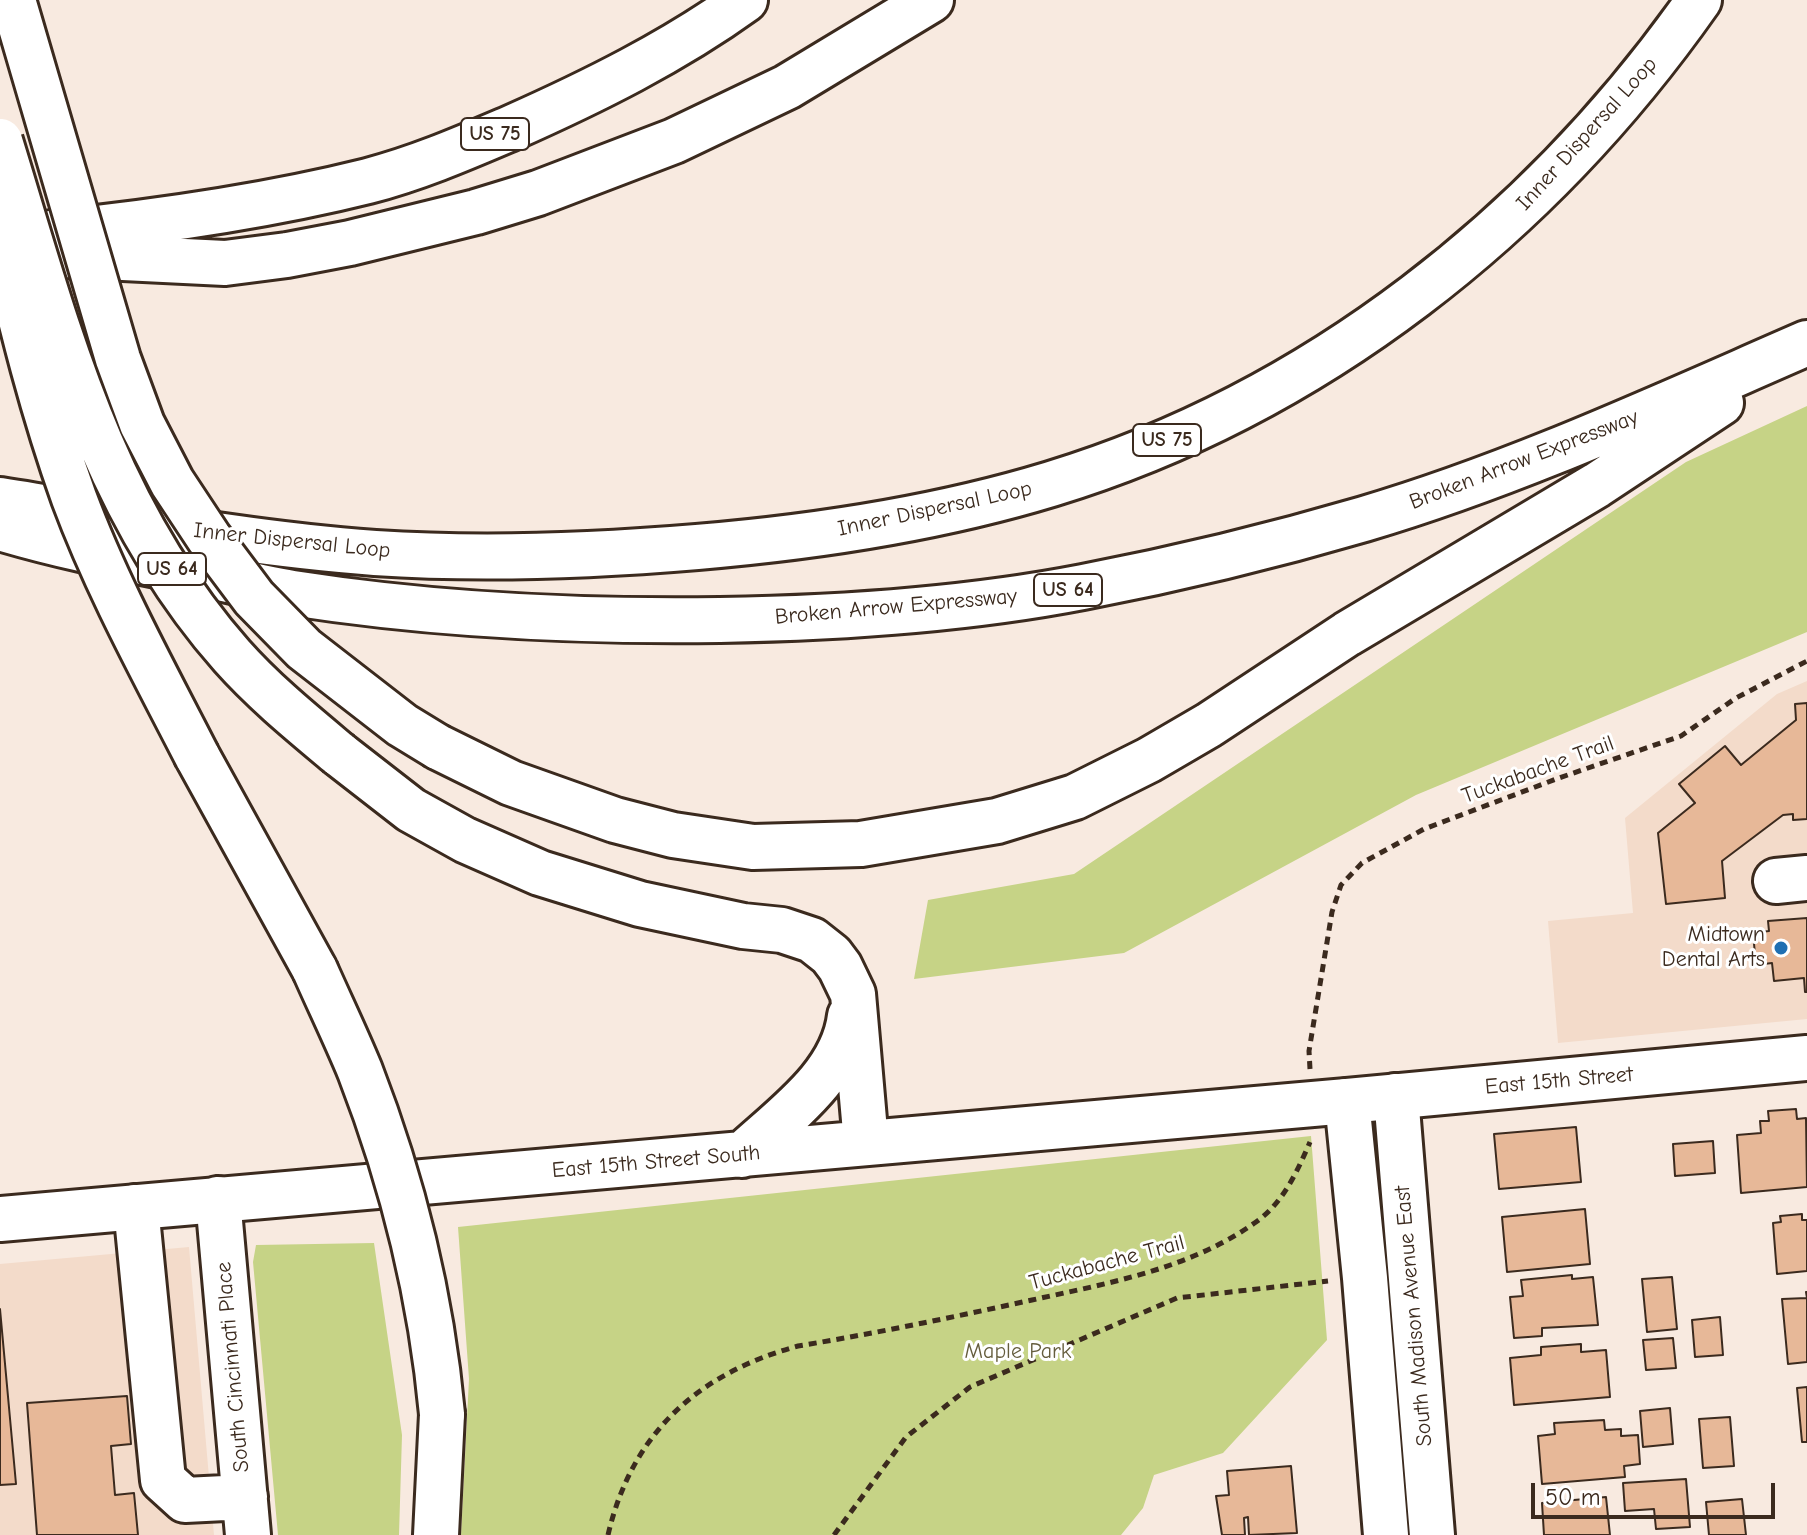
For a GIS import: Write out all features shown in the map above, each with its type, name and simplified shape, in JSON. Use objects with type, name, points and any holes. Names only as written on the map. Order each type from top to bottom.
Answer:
[{"type":"main road","points":[[13,0],[118,359],[142,424],[172,482],[254,598],[304,649],[381,710],[438,747],[511,783],[615,820],[673,835],[753,847],[861,844],[997,821],[1075,797],[1149,760],[1347,634],[1597,485],[1807,344]]},
{"type":"main road","name":"US 75","points":[[0,238],[114,227],[223,211],[370,180],[443,157],[563,105],[653,59],[745,0]]},
{"type":"main road","points":[[0,252],[225,263],[337,245],[476,212],[538,193],[674,141],[787,87],[931,0]]},
{"type":"main road","name":"Inner Dispersal Loop","points":[[0,500],[263,541],[377,553],[585,555],[769,541],[938,512],[1052,483],[1161,443],[1281,384],[1386,319],[1483,243],[1563,167],[1636,85],[1699,0]]},
{"type":"main road","points":[[0,141],[79,395],[108,464],[148,542],[185,597],[231,655],[269,695],[339,754],[411,810],[465,840],[540,873],[640,904],[743,926],[782,930],[812,940],[831,955],[853,994],[866,1143]]},
{"type":"main road","points":[[0,228],[25,340],[75,501],[136,637],[197,756],[315,970],[358,1067],[386,1142],[417,1249],[428,1305],[442,1414],[436,1535]]},
{"type":"main road","name":"Broken Arrow Expressway","points":[[0,528],[55,545],[289,592],[471,614],[604,621],[804,619],[929,609],[1079,588],[1220,558],[1363,519],[1427,499],[1597,434],[1807,344]]},
{"type":"main road","points":[[742,1155],[807,1095],[836,1062],[849,1029],[853,994]]},
{"type":"main road","name":"East 15th Street","points":[[1329,1102],[1807,1058]]},
{"type":"main road","name":"South Madison Avenue East","points":[[1396,1096],[1432,1535]]},
{"type":"main road","name":"East 15th Street South","points":[[0,1219],[1329,1102]]},
{"type":"main road","name":"South Madison Avenue East","points":[[1329,1102],[1365,1278],[1386,1535]]},
{"type":"main road","name":"South Cincinnati Place","points":[[218,1199],[246,1516]]},
{"type":"main road","points":[[136,1207],[163,1480],[185,1500],[246,1516]]},
{"type":"path","name":"Tuckabache Trail","points":[[608,1535],[618,1500],[648,1442],[679,1406],[731,1370],[786,1349],[948,1319],[1091,1287],[1178,1263],[1211,1250],[1258,1221],[1290,1185],[1329,1102],[1309,1051],[1332,912],[1341,885],[1350,873],[1389,846],[1424,829],[1681,736],[1736,698],[1807,661]]},
{"type":"path","points":[[834,1535],[906,1437],[970,1387],[1177,1298],[1365,1278]]},
{"type":"shaded area","points":[[1807,681],[1807,1019],[1558,1043],[1548,921],[1633,913],[1625,818],[1777,694]]},
{"type":"shaded area","points":[[189,1247],[214,1535],[0,1535],[0,1264]]},
{"type":"green space","points":[[1807,406],[1807,632],[1416,795],[1124,953],[914,979],[928,900],[1074,874],[1686,462]]},
{"type":"green space","name":"Maple Park","points":[[1311,1136],[1327,1340],[1223,1453],[1154,1475],[1143,1508],[1121,1535],[461,1535],[469,1379],[458,1227]]},
{"type":"green space","points":[[374,1243],[402,1435],[399,1535],[278,1535],[253,1262],[256,1245]]},
{"type":"building","points":[[1807,703],[1807,819],[1793,820],[1793,814],[1783,815],[1722,861],[1725,898],[1666,904],[1658,833],[1695,803],[1679,784],[1725,746],[1741,765],[1796,720],[1795,704]]},
{"type":"building","name":"Midtown Dental Arts","points":[[1807,918],[1805,992],[1804,978],[1774,981],[1772,963],[1756,965],[1753,933],[1769,931],[1768,921]]},
{"type":"building","points":[[1796,1109],[1797,1119],[1806,1118],[1807,1187],[1741,1193],[1737,1135],[1761,1133],[1760,1121],[1769,1121],[1768,1111]]},
{"type":"building","points":[[1576,1127],[1581,1182],[1499,1189],[1494,1134]]},
{"type":"building","points":[[1713,1141],[1715,1173],[1675,1176],[1673,1144]]},
{"type":"building","points":[[1585,1209],[1590,1264],[1507,1272],[1502,1217]]},
{"type":"building","points":[[1802,1214],[1802,1220],[1807,1220],[1807,1271],[1777,1274],[1773,1223],[1781,1222],[1780,1216]]},
{"type":"building","points":[[1572,1275],[1572,1279],[1593,1277],[1598,1325],[1542,1328],[1542,1336],[1514,1338],[1510,1297],[1523,1296],[1521,1280]]},
{"type":"building","points":[[1672,1277],[1677,1329],[1647,1332],[1642,1279]]},
{"type":"building","points":[[1807,1298],[1807,1362],[1788,1364],[1782,1299]]},
{"type":"building","points":[[0,1309],[16,1484],[0,1485]]},
{"type":"building","points":[[1720,1317],[1723,1355],[1695,1357],[1692,1320]]},
{"type":"building","points":[[1673,1338],[1676,1368],[1646,1370],[1643,1340]]},
{"type":"building","points":[[1581,1344],[1581,1352],[1606,1350],[1610,1397],[1514,1405],[1510,1358],[1541,1355],[1541,1347]]},
{"type":"building","points":[[1807,1387],[1807,1442],[1802,1442],[1797,1388]]},
{"type":"building","points":[[127,1396],[131,1444],[111,1446],[115,1495],[134,1493],[138,1535],[37,1535],[27,1403]]},
{"type":"building","points":[[1670,1408],[1673,1444],[1643,1447],[1640,1411]]},
{"type":"building","points":[[1730,1417],[1734,1466],[1703,1468],[1699,1419]]},
{"type":"building","points":[[1604,1420],[1605,1430],[1621,1429],[1621,1436],[1638,1435],[1640,1464],[1624,1466],[1625,1477],[1542,1484],[1538,1436],[1555,1434],[1554,1423]]},
{"type":"building","points":[[1291,1466],[1297,1533],[1249,1535],[1248,1517],[1244,1518],[1245,1535],[1222,1535],[1216,1496],[1229,1495],[1227,1471]]},
{"type":"building","points":[[1686,1479],[1690,1527],[1656,1529],[1654,1509],[1625,1511],[1623,1483]]},
{"type":"building","points":[[1606,1497],[1610,1535],[1544,1535],[1542,1503]]},
{"type":"building","points":[[1742,1499],[1746,1535],[1709,1535],[1706,1502]]},
{"type":"place","name":"Midtown Dental Arts","points":[[1781,948]]}]
